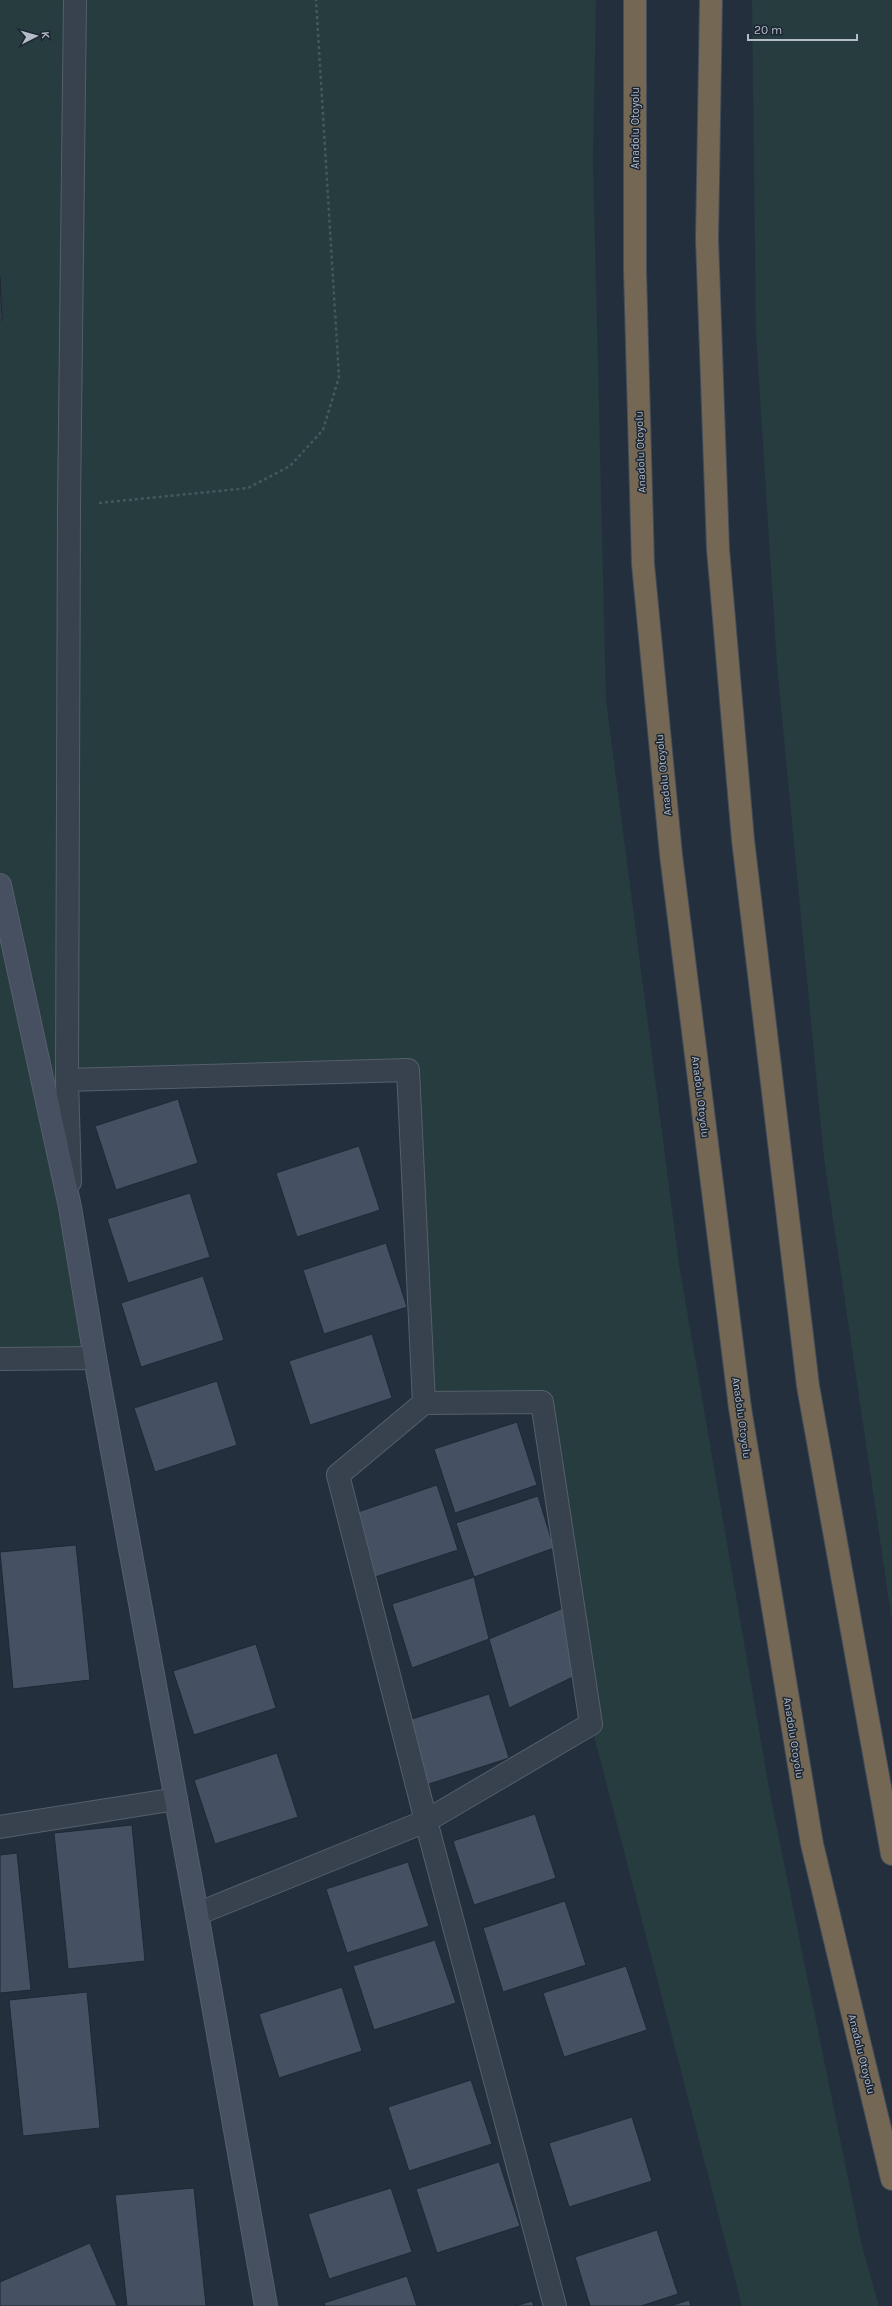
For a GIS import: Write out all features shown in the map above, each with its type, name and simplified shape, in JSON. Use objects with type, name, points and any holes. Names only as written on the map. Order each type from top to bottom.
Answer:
[{"type":"highway","name":"Anadolu Otoyolu","points":[[635,0],[635,271],[643,564],[672,863],[740,1408],[812,1844],[892,2179]]},
{"type":"highway","points":[[711,0],[708,240],[718,549],[743,840],[808,1386],[892,1854]]},
{"type":"main road","points":[[0,885],[70,1207],[95,1358],[197,1914],[266,2306]]},
{"type":"street","points":[[70,1207],[68,1080],[69,506],[75,0]]},
{"type":"street","points":[[68,1080],[408,1070],[424,1404]]},
{"type":"street","points":[[0,1359],[95,1358]]},
{"type":"street","points":[[197,1914],[426,1820],[591,1724],[542,1402],[424,1404],[338,1475],[426,1820],[555,2306]]},
{"type":"street","points":[[0,1827],[176,1799]]},
{"type":"path","points":[[69,506],[248,488],[290,466],[324,430],[339,377],[316,0]]},
{"type":"green space","points":[[0,0],[596,0],[593,161],[606,700],[679,1264],[770,1794],[861,2242],[879,2306],[742,2306],[591,1724],[543,1402],[424,1403],[408,1070],[68,1080],[70,1207],[95,1358],[0,1359],[0,320],[2,320],[0,277]]},
{"type":"green space","points":[[752,0],[892,0],[892,1621],[824,1158],[777,665],[756,332]]},
{"type":"building","points":[[0,277],[2,320],[0,320]]},
{"type":"building","points":[[178,1099],[198,1163],[116,1190],[95,1126]]},
{"type":"building","points":[[359,1146],[380,1210],[297,1237],[276,1173]]},
{"type":"building","points":[[190,1193],[210,1257],[128,1283],[107,1219]]},
{"type":"building","points":[[386,1243],[407,1307],[324,1334],[303,1270]]},
{"type":"building","points":[[203,1276],[224,1340],[141,1367],[121,1303]]},
{"type":"building","points":[[372,1334],[392,1398],[310,1425],[289,1361]]},
{"type":"building","points":[[217,1381],[237,1445],[155,1472],[134,1408]]},
{"type":"building","points":[[517,1422],[537,1485],[455,1513],[434,1449]]},
{"type":"building","points":[[437,1485],[458,1550],[375,1577],[355,1513]]},
{"type":"building","points":[[538,1496],[554,1548],[474,1577],[456,1523]]},
{"type":"building","points":[[76,1545],[90,1680],[13,1689],[0,1552]]},
{"type":"building","points":[[474,1577],[489,1639],[412,1668],[392,1604]]},
{"type":"building","points":[[573,1604],[583,1672],[509,1708],[489,1639]]},
{"type":"building","points":[[256,1644],[276,1708],[194,1735],[173,1671]]},
{"type":"building","points":[[489,1694],[509,1758],[426,1785],[406,1721]]},
{"type":"building","points":[[277,1753],[298,1817],[215,1844],[194,1780]]},
{"type":"building","points":[[535,1814],[556,1878],[474,1905],[453,1841]]},
{"type":"building","points":[[132,1825],[145,1961],[68,1969],[54,1833]]},
{"type":"building","points":[[17,1853],[31,1990],[0,1993],[0,1855]]},
{"type":"building","points":[[408,1862],[429,1926],[347,1953],[326,1889]]},
{"type":"building","points":[[565,1901],[586,1965],[503,1992],[483,1928]]},
{"type":"building","points":[[435,1940],[456,2003],[374,2030],[353,1966]]},
{"type":"building","points":[[626,1966],[647,2030],[564,2057],[543,1993]]},
{"type":"building","points":[[342,1987],[362,2051],[279,2078],[259,2014]]},
{"type":"building","points":[[87,1992],[100,2128],[23,2136],[9,2000]]},
{"type":"building","points":[[471,2080],[492,2144],[409,2171],[388,2107]]},
{"type":"building","points":[[632,2117],[652,2181],[569,2207],[549,2143]]},
{"type":"building","points":[[499,2162],[520,2226],[437,2253],[416,2189]]},
{"type":"building","points":[[194,2188],[206,2306],[127,2306],[115,2195]]},
{"type":"building","points":[[391,2188],[412,2252],[329,2279],[308,2214]]},
{"type":"building","points":[[657,2230],[678,2294],[641,2306],[590,2306],[575,2257]]},
{"type":"building","points":[[90,2243],[117,2306],[0,2306],[0,2282]]},
{"type":"building","points":[[407,2276],[417,2306],[325,2306],[324,2303]]},
{"type":"building","points":[[689,2300],[691,2306],[670,2306]]},
{"type":"building","points":[[532,2301],[534,2306],[515,2306]]}]
